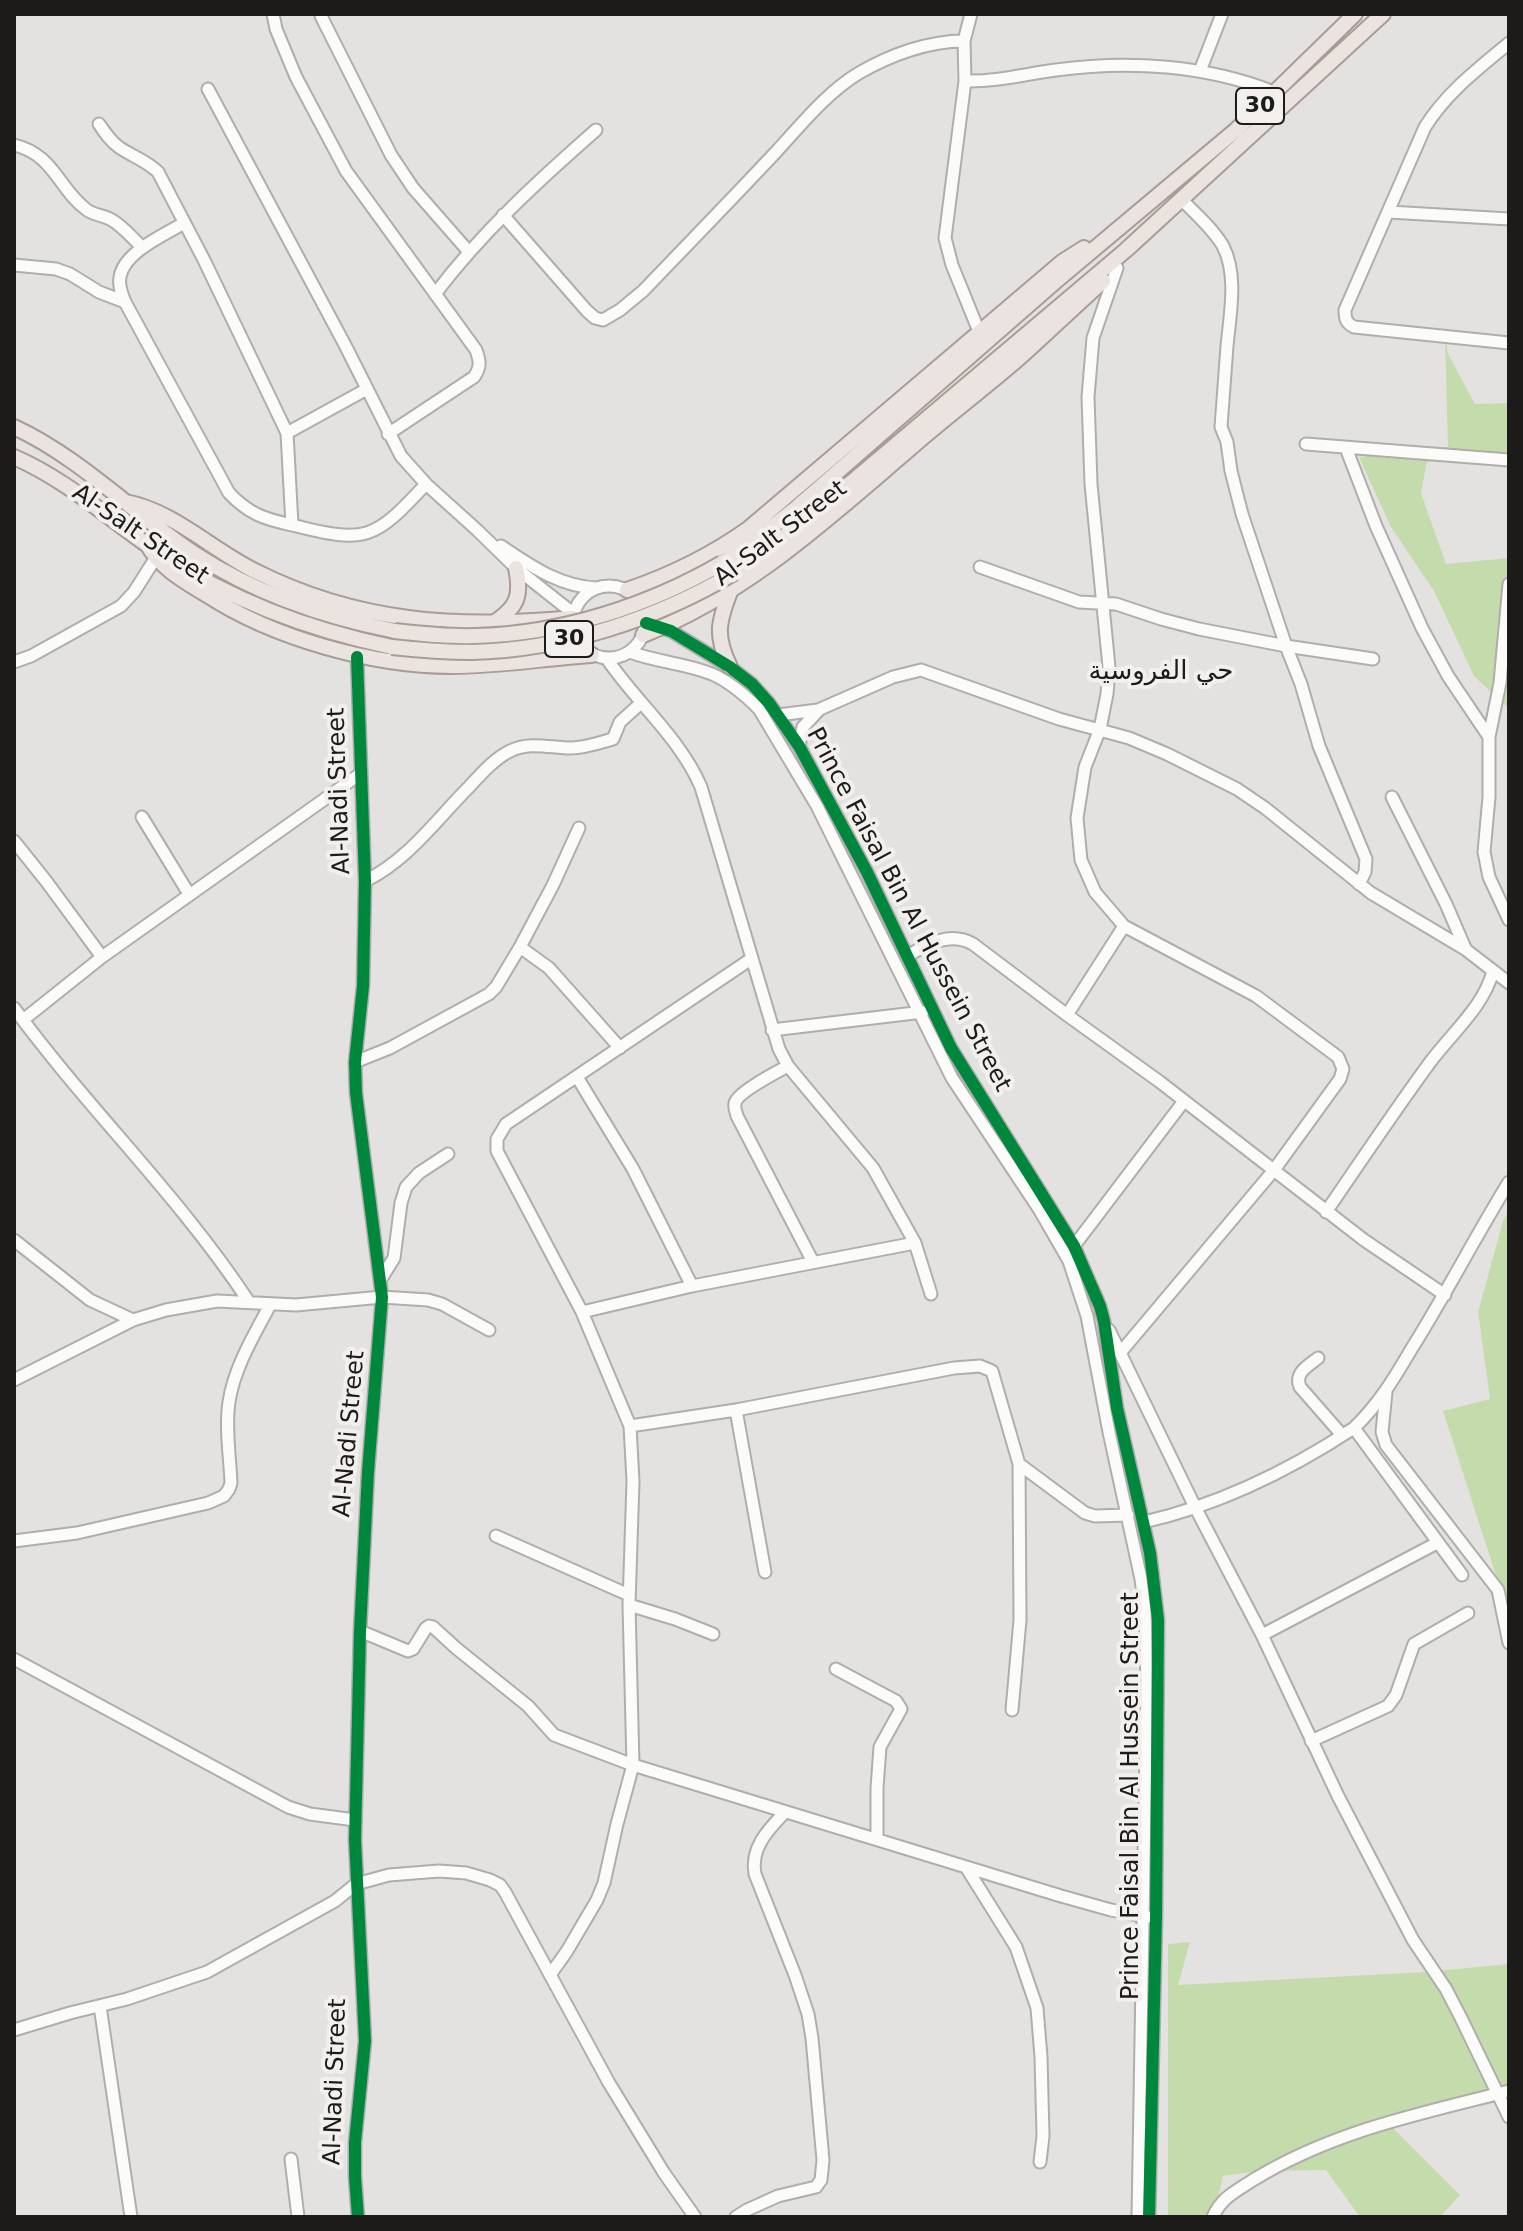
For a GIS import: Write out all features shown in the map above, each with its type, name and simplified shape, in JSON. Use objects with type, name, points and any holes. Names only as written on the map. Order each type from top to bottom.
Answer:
[{"type":"main road","name":"Al-Salt Street","points":[[14,427],[47,444],[196,554],[253,586],[315,611],[395,631],[473,636],[541,630],[628,606],[686,582],[722,563],[761,536],[1224,140],[1355,14]]},
{"type":"main road","name":"Al-Salt Street","points":[[14,457],[58,480],[199,577],[256,606],[322,631],[392,647],[473,652],[538,645],[633,620],[722,581],[808,519],[1126,250],[1383,14]]},
{"type":"main road","points":[[644,629],[662,628],[730,592],[818,528],[957,407],[1016,361],[1154,235],[1176,204]]},
{"type":"main road","points":[[627,590],[691,564],[748,529],[1062,262],[1116,230]]},
{"type":"main road","points":[[125,502],[154,510],[254,571],[348,607],[397,617],[492,624],[573,616]]},
{"type":"main road","points":[[147,544],[155,559],[227,608],[270,627],[357,657],[449,666],[592,655]]},
{"type":"main road","points":[[492,624],[515,604],[519,588],[516,568]]},
{"type":"main road","points":[[730,592],[719,626],[723,652],[730,667]]},
{"type":"street","points":[[273,14],[296,77],[346,171],[476,350],[480,362],[474,377],[388,434]]},
{"type":"street","points":[[971,14],[964,41],[965,81],[945,238],[952,265],[980,334]]},
{"type":"street","points":[[1200,71],[1222,14]]},
{"type":"street","points":[[321,16],[391,155],[413,188],[469,252]]},
{"type":"street","points":[[503,215],[587,311],[603,320],[643,291],[846,82],[876,65],[928,45],[964,41]]},
{"type":"street","points":[[1509,43],[1455,89],[1425,127],[1345,310],[1346,321],[1354,327],[1509,343]]},
{"type":"street","points":[[965,81],[1003,80],[1056,70],[1111,66],[1158,67],[1200,71],[1274,92]]},
{"type":"street","points":[[208,89],[401,456],[426,484],[516,568],[573,616]]},
{"type":"street","points":[[99,124],[120,148],[149,163],[158,172],[204,260],[287,433],[292,525]]},
{"type":"street","points":[[435,294],[503,215],[596,130]]},
{"type":"street","points":[[14,145],[28,149],[42,159],[83,207],[95,215],[111,219],[142,247]]},
{"type":"street","points":[[1176,204],[1215,235],[1230,268],[1221,427],[1242,514],[1286,646],[1326,765],[1366,859],[1365,872],[1359,884]]},
{"type":"street","points":[[1389,212],[1509,219]]},
{"type":"street","points":[[184,223],[142,247],[123,267],[119,278],[120,288],[229,493],[251,513],[346,536],[382,527],[426,484]]},
{"type":"street","points":[[14,265],[56,269],[125,302]]},
{"type":"street","points":[[1117,268],[1093,338],[1088,397],[1091,484],[1109,667],[1100,729],[1082,782],[1077,818],[1081,860],[1106,907],[1124,926],[1256,996],[1338,1057],[1343,1069],[1340,1079],[1274,1170],[1120,1353]]},
{"type":"street","points":[[287,433],[367,389]]},
{"type":"street","points":[[1306,444],[1509,460]]},
{"type":"street","points":[[1346,448],[1376,526],[1422,628],[1448,676],[1489,737]]},
{"type":"street","points":[[477,530],[548,575],[575,585],[613,586],[633,595],[642,606],[644,629],[630,652],[615,658],[592,655],[576,637],[573,616],[580,600],[598,588]]},
{"type":"street","points":[[14,662],[31,656],[121,606],[155,559]]},
{"type":"street","points":[[980,567],[1071,599],[1131,608],[1180,625],[1373,659]]},
{"type":"street","points":[[1509,584],[1496,706],[1489,737],[1489,797],[1484,852],[1489,877],[1509,920]]},
{"type":"street","name":"Prince Faisal Bin Al Hussein Street","points":[[662,628],[730,667],[752,684],[799,746],[861,860],[951,1048],[1074,1246],[1104,1321],[1117,1408],[1144,1522],[1158,1620],[1156,1918],[1149,2217]]},
{"type":"street","name":"Prince Faisal Bin Al Hussein Street","points":[[630,652],[711,674],[746,695],[759,709],[817,806],[952,1078],[1026,1188],[1069,1261],[1087,1316],[1141,1579],[1145,1625],[1147,1685],[1138,2217]]},
{"type":"street","name":"Al-Nadi Street","points":[[357,657],[365,881],[363,986],[355,1062],[356,1093],[382,1297],[368,1472],[355,1820],[365,2041],[355,2142],[358,2217]]},
{"type":"street","points":[[607,659],[679,748],[694,772],[779,1049],[788,1066],[866,1158],[915,1243],[931,1294]]},
{"type":"street","points":[[778,715],[818,710],[893,677],[921,670],[1059,719],[1151,746],[1237,789],[1359,884],[1465,949],[1509,983]]},
{"type":"street","points":[[365,881],[386,870],[405,854],[501,757],[525,746],[584,747],[613,739],[620,722],[641,703]]},
{"type":"street","points":[[1474,711],[1496,706]]},
{"type":"street","points":[[799,746],[803,727],[818,710]]},
{"type":"street","points":[[1493,721],[1509,722]]},
{"type":"street","points":[[23,1020],[102,957],[360,774]]},
{"type":"street","points":[[1392,797],[1465,949]]},
{"type":"street","points":[[142,817],[189,894]]},
{"type":"street","points":[[355,1062],[400,1043],[489,994],[496,987],[553,885],[579,828]]},
{"type":"street","points":[[14,841],[102,957]]},
{"type":"street","points":[[1067,1015],[1124,926]]},
{"type":"street","points":[[907,956],[933,942],[961,938],[973,944],[1184,1101],[1326,1212],[1445,1295]]},
{"type":"street","points":[[520,947],[549,968],[620,1048]]},
{"type":"street","points":[[550,1975],[597,1900],[604,1883],[633,1765],[629,1600],[633,1481],[630,1426],[582,1312],[496,1146],[500,1131],[506,1124],[533,1104],[751,959]]},
{"type":"street","points":[[1326,1212],[1433,1058],[1482,998],[1493,971]]},
{"type":"street","points":[[14,1008],[197,1229],[249,1302]]},
{"type":"street","points":[[772,1030],[934,1012]]},
{"type":"street","points":[[788,1066],[744,1093],[736,1099],[734,1106],[813,1262]]},
{"type":"street","points":[[577,1077],[633,1169],[692,1286]]},
{"type":"street","points":[[1074,1246],[1184,1101]]},
{"type":"street","points":[[381,1279],[394,1258],[406,1187],[419,1173],[448,1154]]},
{"type":"street","points":[[1144,1522],[1195,1507],[1268,1478],[1354,1428],[1386,1392],[1509,1182]]},
{"type":"street","points":[[14,1240],[90,1300],[133,1320]]},
{"type":"street","points":[[582,1312],[692,1286],[915,1243]]},
{"type":"street","points":[[14,1380],[133,1320],[166,1310],[217,1301],[296,1305],[382,1297],[428,1300],[442,1304],[489,1330]]},
{"type":"street","points":[[14,1541],[77,1533],[199,1506],[224,1496],[231,1483],[229,1398],[246,1352],[270,1305]]},
{"type":"street","points":[[1104,1321],[1400,1916],[1503,2092],[1509,2117]]},
{"type":"street","points":[[1318,1358],[1297,1380],[1342,1435]]},
{"type":"street","points":[[630,1426],[736,1410],[954,1368],[987,1368],[995,1374],[1019,1464],[1020,1620],[1012,1710]]},
{"type":"street","points":[[1386,1392],[1382,1437],[1498,1590],[1509,1643]]},
{"type":"street","points":[[736,1410],[765,1572]]},
{"type":"street","points":[[1354,1428],[1462,1575]]},
{"type":"street","points":[[1382,1466],[1394,1455]]},
{"type":"street","points":[[1019,1464],[1085,1513],[1095,1516],[1128,1515]]},
{"type":"street","points":[[1123,1494],[1136,1491]]},
{"type":"street","points":[[496,1536],[629,1600],[713,1634]]},
{"type":"street","points":[[1262,1635],[1437,1543]]},
{"type":"street","points":[[1311,1741],[1388,1706],[1396,1695],[1414,1644],[1468,1613]]},
{"type":"street","points":[[360,1631],[408,1651],[416,1645],[426,1628],[433,1627],[528,1706],[554,1735],[633,1765],[1099,1906],[1156,1918]]},
{"type":"street","points":[[14,1659],[288,1807],[310,1814],[355,1820]]},
{"type":"street","points":[[836,1669],[896,1701],[901,1709],[880,1747],[877,1839]]},
{"type":"street","points":[[736,2217],[778,2196],[816,2187],[822,2175],[810,2025],[753,1862],[763,1838],[785,1812]]},
{"type":"street","points":[[966,1867],[1008,1931],[1037,2008],[1043,2136],[1040,2162]]},
{"type":"street","points":[[16,2028],[172,1985],[207,1972],[335,1901],[356,1884],[389,1875],[439,1871],[466,1873],[490,1880],[505,1892],[609,2083],[651,2153],[695,2217]]},
{"type":"street","points":[[100,2006],[131,2217]]},
{"type":"street","points":[[1213,2217],[1228,2196],[1271,2169],[1314,2149],[1373,2125],[1503,2092]]},
{"type":"street","points":[[291,2159],[298,2217]]},
{"type":"green space","points":[[1445,335],[1448,354],[1475,404],[1509,403],[1509,452],[1427,462],[1421,493],[1446,564],[1509,558],[1509,709],[1474,676],[1434,591],[1391,527],[1359,457],[1448,447]]},
{"type":"green space","points":[[1509,1210],[1509,1616],[1443,1411],[1490,1399],[1478,1312],[1503,1221]]},
{"type":"green space","points":[[1190,1942],[1178,1985],[1425,1972],[1509,1964],[1509,2121],[1493,2095],[1384,2119],[1460,2195],[1440,2217],[1360,2217],[1326,2170],[1260,2171],[1223,2176],[1214,2217],[1168,2217],[1168,1944]]},
{"type":"cycle path","points":[[646,623],[671,631],[752,684],[799,746],[867,872],[951,1048],[1074,1246],[1100,1306],[1117,1408],[1150,1553],[1158,1620],[1156,1918],[1149,2217]]},
{"type":"cycle path","points":[[357,657],[365,881],[363,986],[355,1062],[356,1093],[382,1297],[368,1472],[360,1631],[355,1840],[365,2041],[355,2142],[358,2217]]},
{"type":"district","name":"حي الفروسية","points":[[1161,672]]}]
